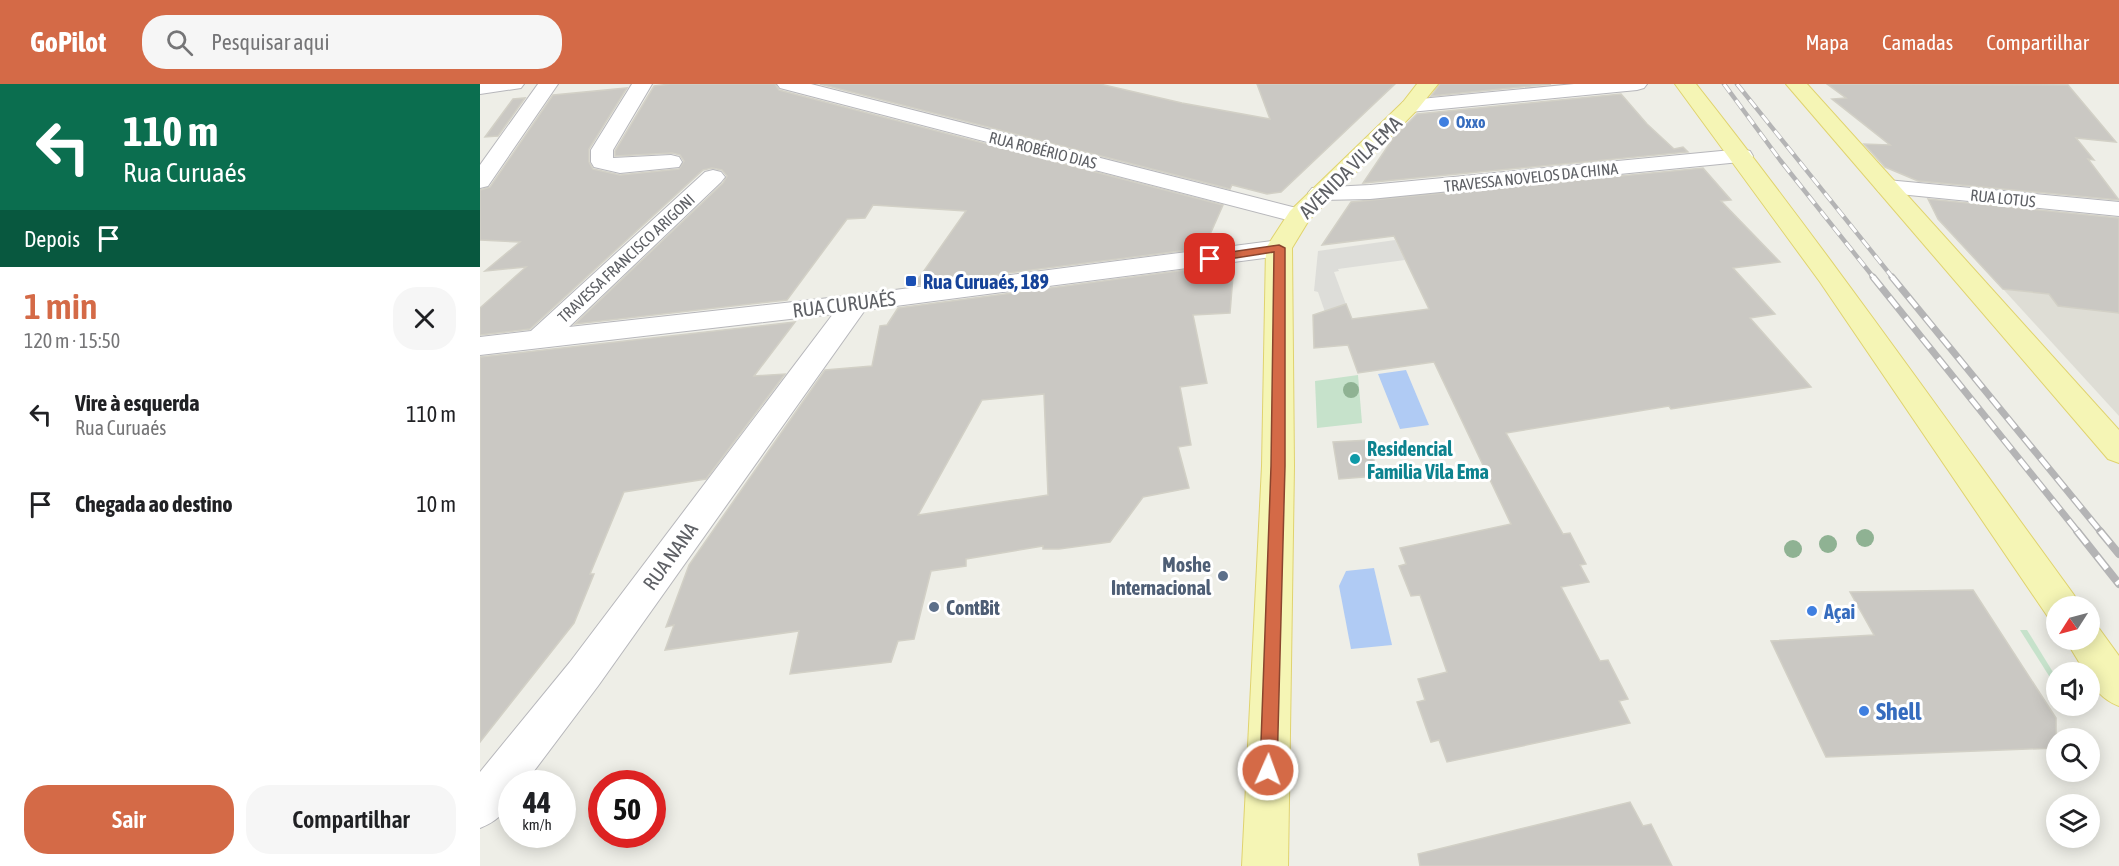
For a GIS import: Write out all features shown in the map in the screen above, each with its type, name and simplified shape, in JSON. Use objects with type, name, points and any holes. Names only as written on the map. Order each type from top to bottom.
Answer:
[{"type":"main road","name":"AVENIDA VILA EMA","points":[[1279,248],[1299,216],[1410,106],[1428,84]]},
{"type":"main road","points":[[1685,84],[1742,156],[2054,596]]},
{"type":"main road","points":[[1796,84],[2119,451]]},
{"type":"main road","points":[[1265,866],[1278,466],[1279,248]]},
{"type":"main road","points":[[2092,650],[2119,688]]},
{"type":"street","points":[[480,88],[514,84]]},
{"type":"street","points":[[480,181],[548,84]]},
{"type":"street","points":[[642,84],[602,150],[602,162],[620,166],[671,162]]},
{"type":"street","name":"RUA ROBÉRIO DIAS","points":[[787,84],[1299,216]]},
{"type":"street","points":[[1410,106],[1586,87],[1637,84]]},
{"type":"street","name":"TRAVESSA NOVELOS DA CHINA","points":[[1320,193],[1370,192],[1742,156]]},
{"type":"street","name":"TRAVESSA FRANCISCO ARIGONI","points":[[539,339],[713,177]]},
{"type":"street","name":"RUA LOTUS","points":[[1887,187],[2119,209]]},
{"type":"street","name":"RUA CURUAÉS","points":[[480,346],[856,303],[1233,256],[1279,248]]},
{"type":"street","name":"RUA NANA","points":[[480,806],[584,674],[856,303]]},
{"type":"shaded area","points":[[1395,240],[1405,260],[1338,269],[1339,271],[1334,272],[1347,307],[1325,312],[1318,292],[1314,291],[1318,251]]},
{"type":"shaded area","points":[[2003,289],[2119,302],[2119,416]]},
{"type":"green space","points":[[1358,375],[1362,423],[1317,428],[1315,381]]},
{"type":"green space","points":[[2020,630],[2027,630],[2047,662],[2046,671]]},
{"type":"water","points":[[1406,370],[1429,425],[1400,429],[1378,374]]},
{"type":"water","points":[[1374,568],[1392,645],[1351,649],[1339,586],[1346,571]]},
{"type":"building","points":[[775,84],[779,90],[1223,205],[1204,248],[914,285],[966,211],[873,205],[865,218],[847,219],[787,300],[575,324],[723,183],[727,176],[722,170],[712,168],[703,170],[530,329],[480,335],[480,308],[526,267],[485,271],[520,242],[480,240],[480,190],[490,187],[553,95],[627,88],[589,149],[589,162],[593,169],[620,175],[679,169],[684,161],[680,155],[672,153],[615,156],[615,151],[654,86]]},
{"type":"building","points":[[820,84],[1100,84],[1182,103],[1270,119],[1257,84],[1395,84],[1281,192],[1267,194],[1232,185],[1230,189]]},
{"type":"building","points":[[1440,84],[1551,84],[1431,96]]},
{"type":"building","points":[[1827,84],[2068,85],[2116,142],[2076,138],[2094,160],[2088,159],[2119,200],[1918,181],[1885,167],[1864,144],[1890,145],[1832,99],[1846,98]]},
{"type":"building","points":[[1621,94],[1647,124],[1674,149],[1683,147],[1688,152],[1363,183],[1394,137],[1417,114]]},
{"type":"building","points":[[525,98],[498,136],[485,137],[513,99]]},
{"type":"building","points":[[1703,168],[1731,200],[1721,201],[1780,262],[1733,268],[1775,314],[1750,318],[1811,387],[1671,409],[1669,406],[1506,433],[1563,534],[1570,533],[1586,564],[1580,565],[1589,582],[1561,587],[1600,661],[1608,660],[1628,699],[1619,701],[1630,723],[1447,762],[1439,740],[1431,742],[1417,702],[1425,700],[1418,679],[1447,672],[1420,595],[1411,596],[1399,566],[1406,564],[1400,548],[1511,524],[1434,362],[1358,373],[1348,345],[1314,348],[1313,315],[1346,304],[1352,319],[1429,309],[1394,236],[1322,245],[1351,202]]},
{"type":"building","points":[[1928,199],[2119,218],[2119,313],[2058,306],[2049,294],[2003,289],[1938,219]]},
{"type":"building","points":[[1216,266],[1233,276],[1230,313],[1193,315],[1207,383],[1180,387],[1191,445],[1178,447],[1189,488],[1143,497],[1110,542],[1059,549],[1043,549],[1043,546],[966,559],[966,566],[931,571],[914,639],[898,641],[891,662],[790,674],[799,631],[665,650],[674,625],[666,627],[689,565],[825,370],[872,366],[880,326],[887,325],[898,308]],"holes":[[[1044,394],[1048,495],[918,515],[982,400]]]},
{"type":"building","points":[[795,322],[754,376],[785,374],[706,479],[624,492],[590,574],[594,574],[574,623],[480,742],[480,357]]},
{"type":"building","name":"Residencial Familia Vila Ema","points":[[1370,440],[1377,476],[1339,479],[1333,442]]},
{"type":"building","name":"Shell","points":[[1973,590],[2046,703],[2046,716],[2056,718],[2056,728],[2046,728],[2046,748],[1826,757],[1771,641],[1874,635],[1850,592]]},
{"type":"building","points":[[1630,802],[1643,826],[1651,824],[1672,866],[1420,866],[1418,854]]},
{"type":"railway","points":[[1724,84],[1780,160],[1874,278]]},
{"type":"railway","points":[[1737,84],[1893,278]]},
{"type":"railway","points":[[1873,277],[2078,532]]},
{"type":"railway","points":[[1892,277],[2101,532]]},
{"type":"railway","points":[[2077,531],[2119,584]]},
{"type":"railway","points":[[2100,531],[2119,554]]},
{"type":"place","name":"Oxxo","points":[[1444,122]]},
{"type":"place","name":"Rua Curuaés, 189","points":[[911,281]]},
{"type":"place","name":"Residencial Familia Vila Ema","points":[[1355,459]]},
{"type":"place","name":"Moshe Internacional","points":[[1223,576]]},
{"type":"place","name":"ContBit","points":[[934,607]]},
{"type":"place","name":"Açai","points":[[1812,611]]},
{"type":"place","name":"Shell","points":[[1864,711]]},
{"type":"route","points":[[1210,259],[1279,248],[1278,466],[1268,770]]}]
